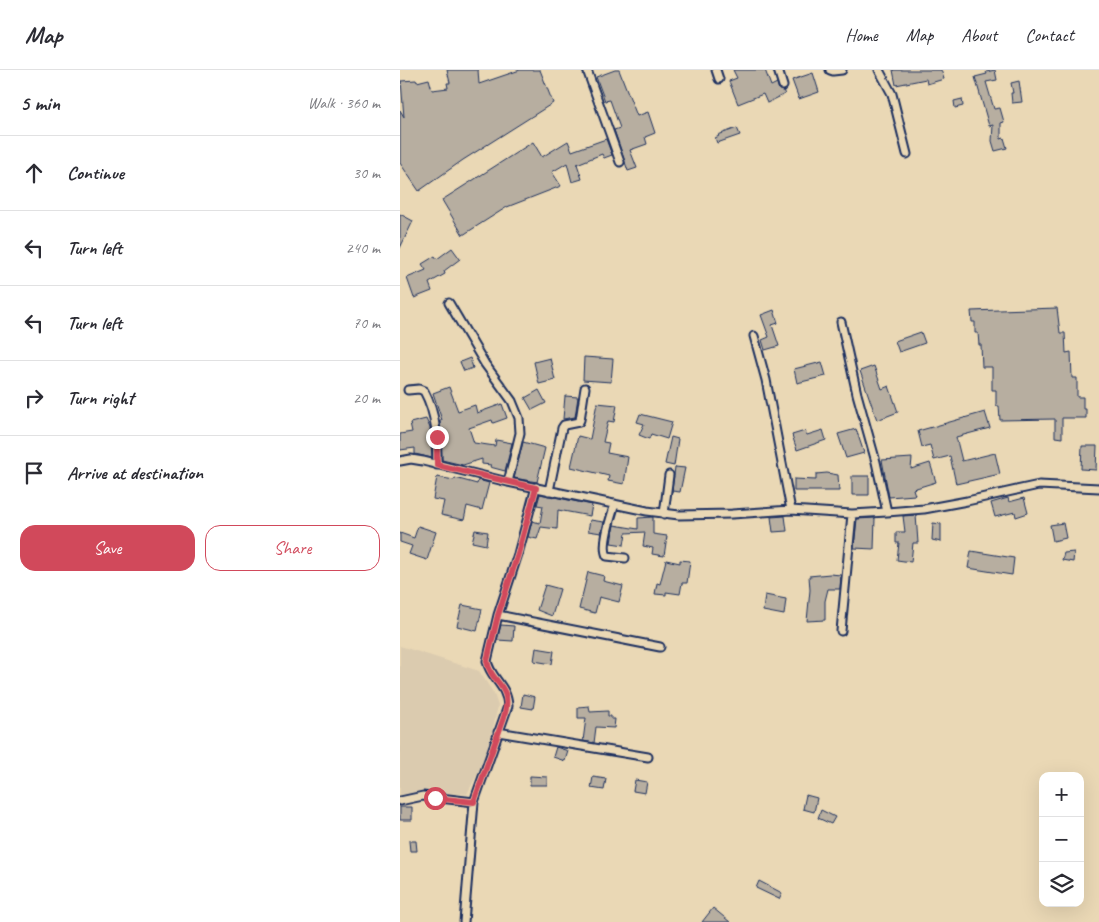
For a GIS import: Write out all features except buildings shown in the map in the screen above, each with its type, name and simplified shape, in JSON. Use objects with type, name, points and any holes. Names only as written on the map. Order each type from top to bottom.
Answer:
[{"type":"street","points":[[587,70],[620,162]]},
{"type":"street","points":[[716,70],[719,79]]},
{"type":"street","points":[[778,70],[783,86]]},
{"type":"street","points":[[830,70],[842,70]]},
{"type":"street","points":[[879,70],[892,94],[907,154]]},
{"type":"street","points":[[449,303],[484,364],[512,401],[519,418],[520,433],[508,482]]},
{"type":"street","points":[[841,322],[887,512]]},
{"type":"street","points":[[754,336],[766,380],[791,510]]},
{"type":"street","points":[[549,490],[562,428],[564,425],[579,422],[585,388]]},
{"type":"street","points":[[408,390],[418,389],[424,391],[432,407],[437,437],[437,465]]},
{"type":"street","points":[[400,461],[411,459],[508,482],[664,514],[732,514],[791,510],[852,514],[887,512],[924,509],[958,503],[1039,485],[1099,488]]},
{"type":"street","points":[[664,514],[670,474]]},
{"type":"street","points":[[464,922],[474,802],[508,706],[507,698],[500,683],[488,668],[487,661],[498,615],[518,554],[536,488]]},
{"type":"street","points":[[615,504],[606,540],[605,553],[607,556],[625,558]]},
{"type":"street","points":[[841,631],[852,514]]},
{"type":"street","points":[[498,615],[660,647]]},
{"type":"street","points":[[498,732],[648,757]]},
{"type":"street","points":[[400,800],[423,796],[474,802]]},
{"type":"shaded area","points":[[400,646],[479,671],[494,694],[498,706],[492,732],[483,763],[467,794],[421,793],[400,795]]},
{"type":"route","points":[[435,798],[474,802],[508,706],[507,698],[500,683],[488,668],[487,661],[498,615],[518,554],[536,488],[437,465],[437,437]]}]
